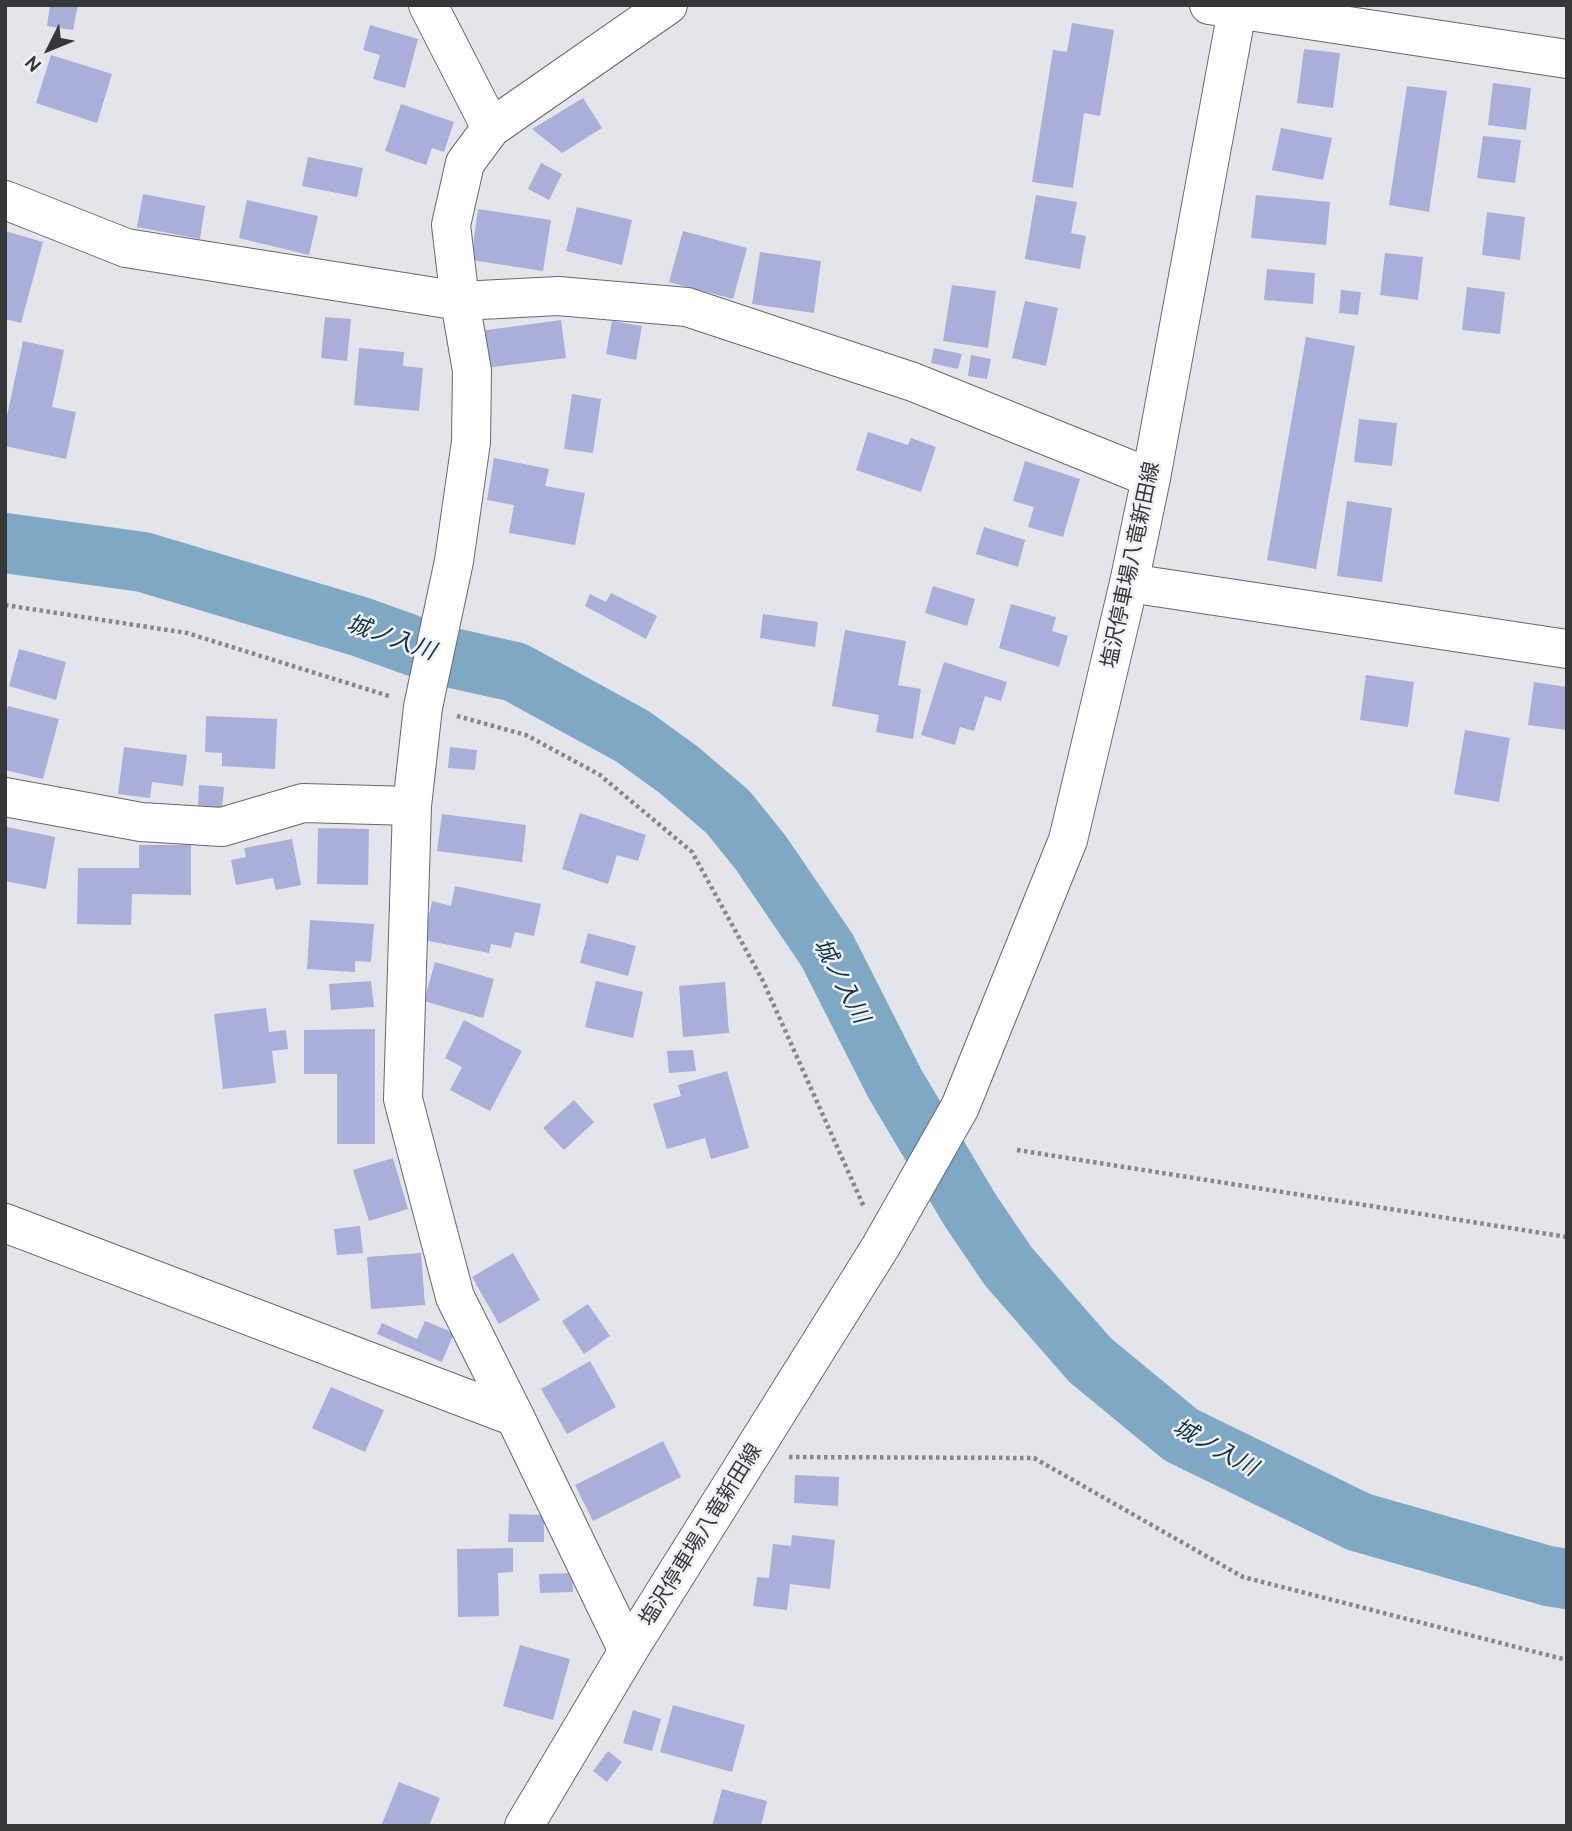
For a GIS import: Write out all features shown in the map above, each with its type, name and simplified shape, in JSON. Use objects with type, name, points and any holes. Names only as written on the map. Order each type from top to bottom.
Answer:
[{"type":"street","points":[[428,5],[491,128]]},
{"type":"street","points":[[628,1651],[455,1297],[403,1099],[412,806],[423,707],[454,561],[471,442],[472,371],[451,225],[465,163],[491,128],[668,5]]},
{"type":"street","points":[[1228,6],[1567,59]]},
{"type":"street","name":"塩沢停車場八竜新田線","points":[[524,1826],[628,1651],[881,1246],[960,1107],[1068,840],[1151,478],[1228,6]]},
{"type":"street","points":[[5,200],[127,248],[460,301],[558,296],[687,307],[913,382],[1151,478]]},
{"type":"street","points":[[1129,583],[1567,649]]},
{"type":"street","points":[[5,797],[141,822],[222,827],[303,803],[412,806]]},
{"type":"street","points":[[5,1223],[515,1417]]},
{"type":"path","points":[[5,605],[187,632],[423,707],[526,735],[600,775],[692,852],[763,981],[881,1246]]},
{"type":"path","points":[[1017,1150],[1567,1237]]},
{"type":"path","points":[[750,1457],[1034,1458],[1243,1577],[1567,1660]]},
{"type":"building","points":[[50,5],[78,5],[73,30],[47,26]]},
{"type":"building","points":[[1072,23],[1114,30],[1100,116],[1084,113],[1073,188],[1032,182],[1053,50],[1067,52]]},
{"type":"building","points":[[370,25],[418,39],[405,88],[373,79],[380,55],[363,50]]},
{"type":"building","points":[[1304,49],[1340,53],[1333,108],[1297,103]]},
{"type":"building","points":[[51,55],[112,74],[97,123],[36,103]]},
{"type":"building","points":[[1493,83],[1531,88],[1526,130],[1488,125]]},
{"type":"building","points":[[1407,86],[1447,91],[1429,212],[1389,205]]},
{"type":"building","points":[[583,98],[602,128],[562,153],[532,129]]},
{"type":"building","points":[[401,104],[454,122],[444,152],[432,148],[426,165],[385,151]]},
{"type":"building","points":[[1281,128],[1332,138],[1323,180],[1272,170]]},
{"type":"building","points":[[1483,136],[1521,140],[1515,183],[1477,178]]},
{"type":"building","points":[[308,157],[363,168],[357,197],[302,186]]},
{"type":"building","points":[[541,163],[562,174],[549,200],[528,189]]},
{"type":"building","points":[[143,194],[205,206],[200,239],[137,227]]},
{"type":"building","points":[[1036,195],[1077,202],[1071,233],[1086,236],[1080,269],[1025,259]]},
{"type":"building","points":[[1256,195],[1330,202],[1326,245],[1251,238]]},
{"type":"building","points":[[247,200],[318,216],[309,255],[239,238]]},
{"type":"building","points":[[577,207],[632,220],[622,265],[566,251]]},
{"type":"building","points":[[478,209],[551,220],[543,271],[471,260]]},
{"type":"building","points":[[1487,212],[1525,217],[1520,260],[1482,255]]},
{"type":"building","points":[[5,231],[43,242],[21,323],[5,319]]},
{"type":"building","points":[[683,231],[747,248],[733,299],[669,282]]},
{"type":"building","points":[[760,252],[821,261],[814,313],[752,304]]},
{"type":"building","points":[[1385,253],[1423,257],[1418,300],[1380,295]]},
{"type":"building","points":[[1267,269],[1315,273],[1313,304],[1264,300]]},
{"type":"building","points":[[952,285],[996,291],[988,348],[943,341]]},
{"type":"building","points":[[1467,287],[1505,292],[1500,334],[1462,330]]},
{"type":"building","points":[[1341,290],[1361,292],[1358,315],[1339,313]]},
{"type":"building","points":[[1025,301],[1058,308],[1046,366],[1012,358]]},
{"type":"building","points":[[325,317],[351,319],[347,361],[321,358]]},
{"type":"building","points":[[561,320],[566,358],[485,368],[480,331]]},
{"type":"building","points":[[612,321],[642,326],[636,360],[606,354]]},
{"type":"building","points":[[1306,337],[1355,346],[1316,569],[1267,560]]},
{"type":"building","points":[[23,341],[64,350],[52,407],[76,412],[66,459],[5,446],[5,425]]},
{"type":"building","points":[[359,348],[404,352],[403,366],[423,368],[419,411],[354,405]]},
{"type":"building","points":[[934,348],[962,354],[958,369],[931,363]]},
{"type":"building","points":[[971,355],[991,359],[987,379],[968,376]]},
{"type":"building","points":[[572,394],[601,399],[593,453],[564,449]]},
{"type":"building","points":[[1359,419],[1397,423],[1392,466],[1354,462]]},
{"type":"building","points":[[868,432],[908,445],[911,438],[936,447],[921,492],[856,470]]},
{"type":"building","points":[[494,458],[549,469],[545,486],[585,493],[575,545],[509,533],[514,505],[487,500]]},
{"type":"building","points":[[1025,461],[1080,479],[1063,537],[1028,527],[1034,507],[1013,501]]},
{"type":"building","points":[[1347,501],[1392,508],[1382,582],[1337,576]]},
{"type":"building","points":[[984,527],[1025,540],[1018,567],[976,554]]},
{"type":"building","points":[[933,586],[975,599],[967,626],[925,613]]},
{"type":"building","points":[[611,593],[657,616],[646,639],[585,606],[590,594],[606,602]]},
{"type":"building","points":[[1011,604],[1056,617],[1052,631],[1068,636],[1059,667],[999,648]]},
{"type":"building","points":[[763,614],[818,622],[815,647],[760,638]]},
{"type":"building","points":[[845,630],[906,641],[898,685],[921,689],[913,739],[876,732],[879,715],[832,706]]},
{"type":"building","points":[[19,649],[66,662],[56,700],[9,686]]},
{"type":"building","points":[[944,662],[1007,682],[1001,701],[985,696],[974,731],[960,727],[955,745],[921,735]]},
{"type":"building","points":[[1366,675],[1414,682],[1408,727],[1360,720]]},
{"type":"building","points":[[1534,682],[1567,687],[1567,730],[1528,725]]},
{"type":"building","points":[[8,706],[59,719],[43,779],[5,770],[5,718]]},
{"type":"building","points":[[206,716],[277,719],[275,769],[222,766],[222,753],[205,752]]},
{"type":"building","points":[[1465,730],[1510,738],[1499,802],[1454,794]]},
{"type":"building","points":[[124,747],[187,755],[183,786],[152,782],[150,798],[118,794]]},
{"type":"building","points":[[450,747],[477,750],[475,770],[448,768]]},
{"type":"building","points":[[199,785],[224,787],[222,808],[198,807]]},
{"type":"building","points":[[580,813],[646,835],[638,861],[617,855],[608,884],[562,869]]},
{"type":"building","points":[[442,814],[526,825],[522,862],[437,851]]},
{"type":"building","points":[[7,827],[55,837],[46,889],[5,881]]},
{"type":"building","points":[[318,828],[369,829],[368,885],[317,884]]},
{"type":"building","points":[[292,839],[301,885],[276,890],[273,878],[236,885],[231,860],[246,857],[244,848]]},
{"type":"building","points":[[139,845],[191,845],[191,895],[132,894],[131,925],[77,924],[78,868],[139,868]]},
{"type":"building","points":[[455,886],[541,904],[534,936],[515,932],[511,948],[491,944],[489,953],[424,940],[432,901],[451,906]]},
{"type":"building","points":[[310,920],[374,924],[371,962],[355,961],[355,972],[307,969]]},
{"type":"building","points":[[588,933],[636,946],[628,976],[580,963]]},
{"type":"building","points":[[435,962],[494,979],[483,1018],[424,1001]]},
{"type":"building","points":[[371,981],[374,1007],[331,1010],[329,984]]},
{"type":"building","points":[[596,981],[643,992],[633,1038],[585,1027]]},
{"type":"building","points":[[725,982],[729,1033],[683,1037],[679,986]]},
{"type":"building","points":[[266,1008],[269,1032],[286,1030],[288,1049],[272,1051],[276,1083],[223,1089],[214,1014]]},
{"type":"building","points":[[464,1020],[522,1051],[490,1111],[450,1090],[462,1067],[445,1058]]},
{"type":"building","points":[[375,1029],[375,1144],[337,1144],[337,1074],[304,1074],[304,1030]]},
{"type":"building","points":[[693,1050],[696,1071],[669,1073],[667,1051]]},
{"type":"building","points":[[727,1071],[749,1148],[711,1159],[705,1138],[667,1149],[653,1104],[681,1096],[678,1085]]},
{"type":"building","points":[[574,1100],[594,1122],[564,1150],[543,1128]]},
{"type":"building","points":[[393,1158],[408,1209],[369,1221],[353,1170]]},
{"type":"building","points":[[360,1226],[363,1253],[337,1255],[334,1229]]},
{"type":"building","points":[[421,1253],[425,1305],[371,1309],[367,1257]]},
{"type":"building","points":[[513,1253],[540,1300],[499,1324],[472,1277]]},
{"type":"building","points":[[588,1304],[610,1336],[584,1354],[562,1321]]},
{"type":"building","points":[[425,1321],[454,1333],[442,1362],[377,1334],[382,1323],[417,1339]]},
{"type":"building","points":[[590,1361],[616,1407],[567,1434],[541,1389]]},
{"type":"building","points":[[331,1387],[384,1410],[365,1452],[312,1428]]},
{"type":"building","points":[[663,1441],[681,1477],[593,1521],[575,1485]]},
{"type":"building","points":[[795,1475],[839,1477],[838,1506],[794,1503]]},
{"type":"building","points":[[509,1514],[544,1515],[544,1542],[508,1542]]},
{"type":"building","points":[[792,1535],[835,1540],[830,1589],[790,1584],[787,1610],[753,1606],[757,1577],[769,1578],[773,1544],[791,1546]]},
{"type":"building","points":[[513,1548],[513,1572],[498,1573],[499,1616],[458,1617],[457,1549]]},
{"type":"building","points":[[572,1573],[573,1592],[540,1593],[539,1574]]},
{"type":"building","points":[[520,1645],[570,1659],[553,1720],[503,1706]]},
{"type":"building","points":[[673,1705],[745,1725],[732,1772],[660,1752]]},
{"type":"building","points":[[633,1710],[661,1719],[652,1751],[623,1743]]},
{"type":"building","points":[[608,1751],[622,1762],[607,1782],[593,1771]]},
{"type":"building","points":[[399,1782],[440,1798],[429,1826],[381,1826]]},
{"type":"building","points":[[722,1789],[767,1801],[761,1826],[712,1826]]},
{"type":"waterway","name":"城ノ入川","points":[[5,543],[143,562],[361,627],[439,655],[515,672],[632,736],[679,770],[728,812],[761,853],[827,950],[895,1084],[970,1210],[1008,1266],[1090,1360],[1181,1435],[1359,1522],[1548,1576],[1567,1579]]}]
